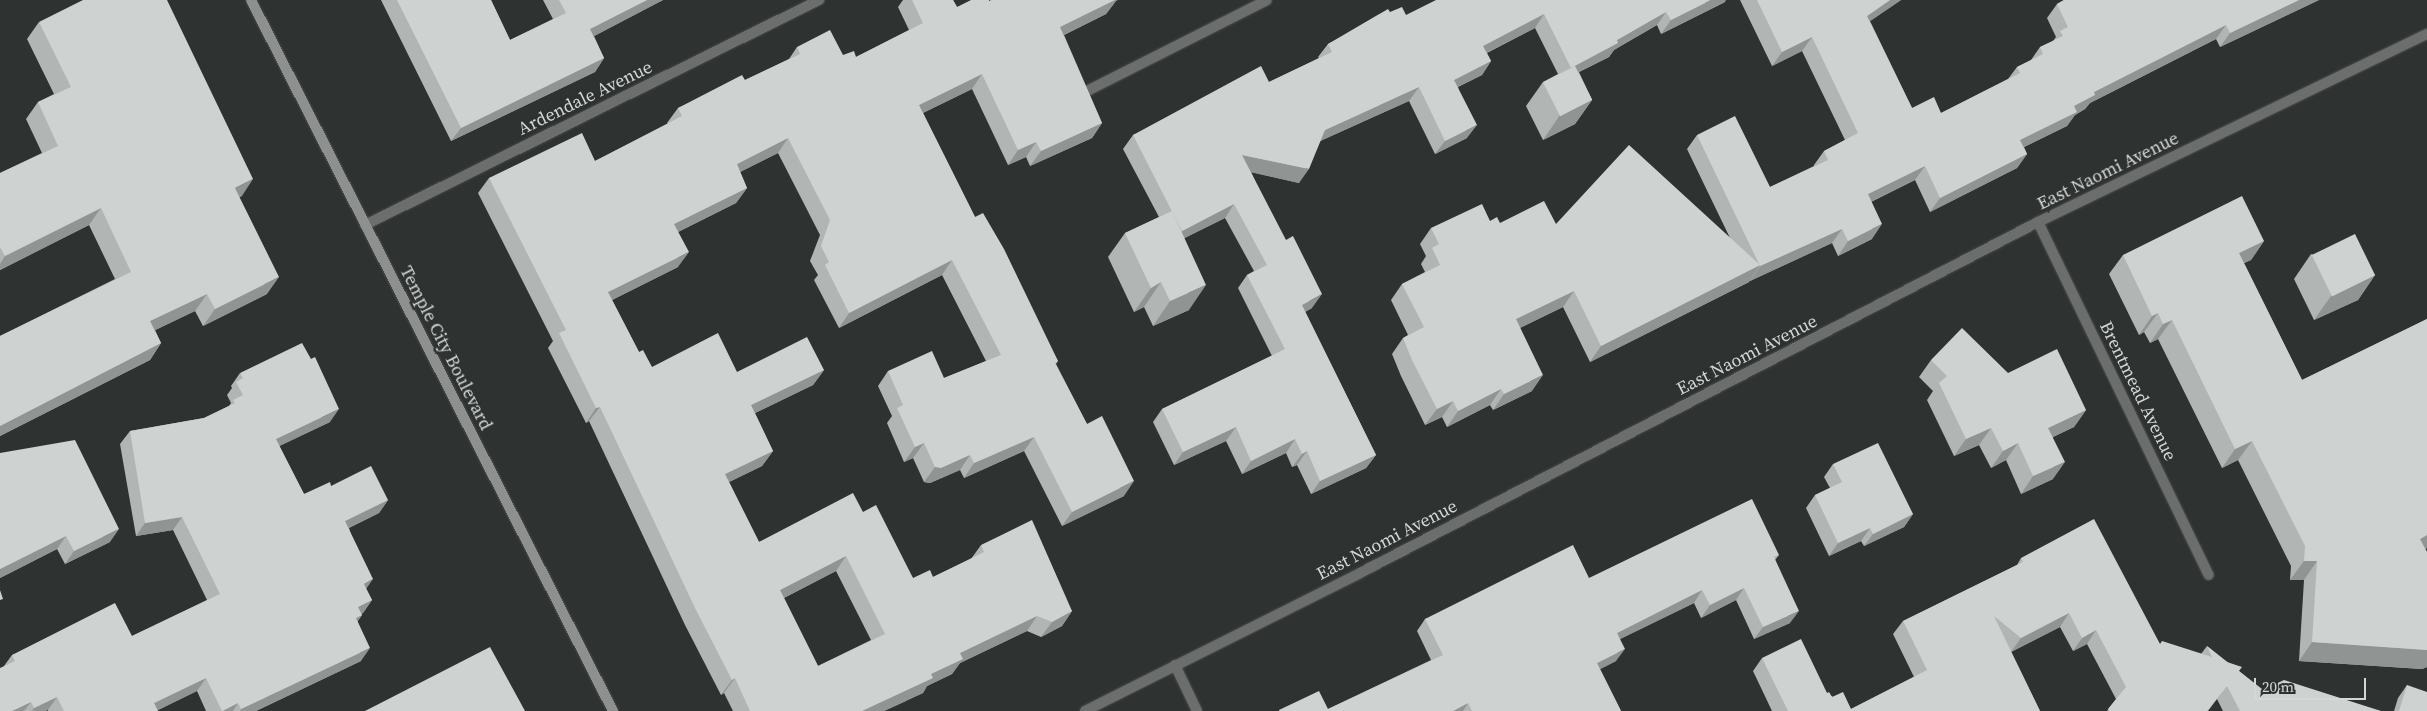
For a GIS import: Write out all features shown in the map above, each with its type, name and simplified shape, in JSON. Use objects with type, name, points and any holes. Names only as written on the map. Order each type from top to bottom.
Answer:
[{"type":"main road","name":"Temple City Boulevard","points":[[251,0],[613,711]]},
{"type":"street","name":"Ardendale Avenue","points":[[365,225],[819,0]]},
{"type":"street","points":[[1089,90],[1267,0]]},
{"type":"street","name":"East Naomi Avenue","points":[[1085,711],[1360,573],[2038,222],[2427,34]]},
{"type":"street","name":"Brentmead Avenue","points":[[2038,222],[2209,575]]},
{"type":"street","points":[[1175,665],[1198,711]]},
{"type":"building","points":[[83,0],[167,0],[253,179],[235,188],[279,277],[215,309],[207,294],[150,321],[161,343],[0,426],[0,336],[131,272],[101,208],[5,256],[0,247],[0,173],[58,146],[38,102],[71,87],[39,22]]},
{"type":"building","points":[[397,0],[491,0],[510,40],[566,13],[559,0],[647,0],[590,29],[604,58],[461,128]]},
{"type":"building","points":[[912,0],[953,0],[957,7],[971,0],[1115,0],[1060,27],[1102,123],[1041,151],[1036,142],[1018,150],[982,74],[919,105],[975,217],[983,213],[1004,249],[1058,361],[1055,363],[1087,424],[1102,416],[1134,481],[1072,512],[1034,437],[974,463],[970,455],[941,468],[935,467],[924,443],[915,447],[897,408],[903,405],[888,371],[932,351],[944,378],[1001,355],[952,260],[849,313],[825,265],[829,262],[821,246],[830,220],[788,138],[737,164],[747,188],[674,224],[689,252],[608,292],[639,352],[643,350],[652,367],[718,333],[737,372],[807,337],[824,370],[751,405],[773,451],[725,474],[759,542],[853,493],[863,512],[876,505],[913,578],[930,570],[933,577],[984,552],[981,545],[1032,520],[1072,611],[1052,622],[1037,616],[960,653],[963,659],[931,674],[933,678],[862,711],[750,711],[735,678],[732,680],[696,610],[600,407],[596,408],[559,333],[566,330],[489,178],[582,133],[595,161],[682,116],[678,108],[742,75],[745,80],[800,54],[797,47],[830,30],[843,55],[854,51],[856,57],[923,23]],"holes":[[[846,556],[885,634],[818,666],[780,590]]]},
{"type":"building","points":[[1436,0],[1711,0],[1671,20],[1666,12],[1617,40],[1618,43],[1571,68],[1544,14],[1483,46],[1491,61],[1454,80],[1477,125],[1445,141],[1419,87],[1325,130],[1309,169],[1242,155],[1286,240],[1293,236],[1322,294],[1302,305],[1376,455],[1320,481],[1307,451],[1302,454],[1295,439],[1251,461],[1236,427],[1183,452],[1162,409],[1285,349],[1247,275],[1267,265],[1234,204],[1182,231],[1133,135],[1261,66],[1269,82],[1332,52],[1328,44],[1388,9],[1390,12],[1402,7],[1406,15]]},
{"type":"building","points":[[1757,0],[1890,0],[1867,16],[1912,108],[1934,97],[1941,113],[2020,73],[2017,67],[2043,54],[2040,47],[2063,36],[2060,31],[2068,27],[2057,4],[2064,0],[2299,0],[2230,33],[2226,25],[2094,92],[2095,95],[2074,106],[2077,112],[2020,140],[2027,154],[1940,198],[1925,166],[1868,194],[1882,224],[1848,241],[1842,229],[1760,266],[1697,135],[1735,116],[1770,187],[1828,160],[1824,151],[1858,133],[1812,37],[1782,52]]},
{"type":"building","points":[[1575,66],[1592,100],[1560,116],[1543,82]]},
{"type":"building","points":[[1629,145],[1760,265],[1601,346],[1574,291],[1516,319],[1543,375],[1504,394],[1501,389],[1458,411],[1453,401],[1437,409],[1403,338],[1424,327],[1402,284],[1440,265],[1432,248],[1439,244],[1431,228],[1482,204],[1490,221],[1497,217],[1500,223],[1544,201],[1556,224]]},
{"type":"building","points":[[2242,196],[2264,241],[2239,253],[2302,380],[2427,319],[2427,535],[2420,539],[2427,552],[2427,650],[2312,642],[2317,561],[2304,561],[2305,546],[2252,441],[2235,449],[2172,320],[2163,324],[2158,313],[2152,316],[2123,255]]},
{"type":"building","points":[[1172,211],[1206,285],[1170,301],[1161,282],[1151,288],[1125,233]]},
{"type":"building","points":[[2355,234],[2375,275],[2332,296],[2312,255]]},
{"type":"building","points":[[1962,328],[2008,373],[2057,349],[2086,410],[2048,428],[2065,462],[2033,476],[2018,443],[2003,451],[1991,428],[1966,439],[1939,383],[1947,376],[1931,360]]},
{"type":"building","points":[[302,343],[311,359],[315,357],[339,409],[276,439],[304,494],[330,482],[331,486],[371,466],[388,500],[345,521],[373,579],[364,584],[372,600],[358,607],[362,615],[356,618],[370,648],[241,709],[238,703],[222,711],[206,678],[154,703],[158,711],[64,711],[57,697],[34,708],[31,702],[12,711],[0,711],[0,668],[15,661],[12,655],[115,603],[132,636],[220,594],[182,517],[145,523],[130,431],[204,418],[235,403],[233,400],[243,395],[236,382],[243,378],[240,373]]},
{"type":"building","points":[[75,440],[119,529],[74,551],[66,536],[0,569],[0,453]]},
{"type":"building","points":[[1878,443],[1913,514],[1873,534],[1870,528],[1838,543],[1815,495],[1842,482],[1833,464]]},
{"type":"building","points":[[1752,499],[1779,555],[1774,557],[1799,611],[1763,627],[1744,588],[1710,605],[1702,590],[1617,633],[1625,649],[1597,663],[1621,711],[1472,711],[1468,703],[1453,711],[1279,710],[1319,691],[1328,709],[1443,655],[1425,619],[1573,545],[1589,578]]},
{"type":"building","points":[[2094,519],[2160,644],[2162,641],[2212,657],[2207,646],[2227,662],[2242,667],[2239,671],[2263,690],[2284,680],[2381,711],[2240,711],[2227,686],[2207,711],[2110,711],[2108,709],[2126,687],[2096,630],[2082,638],[2069,613],[2021,638],[1994,616],[2040,711],[1788,711],[1762,658],[1801,639],[1827,693],[1829,692],[1832,697],[1843,692],[1851,709],[1927,670],[1903,621],[2023,562],[2021,558]]},
{"type":"building","points":[[490,647],[525,711],[365,711]]},
{"type":"building","points":[[2407,685],[2427,692],[2427,711],[2399,711]]}]
